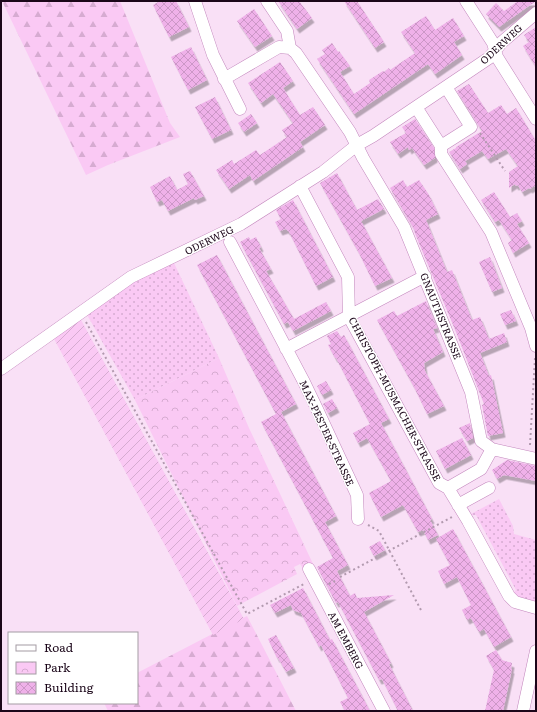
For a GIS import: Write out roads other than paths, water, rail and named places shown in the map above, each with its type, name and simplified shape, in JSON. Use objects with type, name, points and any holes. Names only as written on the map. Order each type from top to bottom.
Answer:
[{"type":"street","points":[[195,1],[213,55],[240,109]]},
{"type":"street","points":[[224,79],[279,47],[290,48],[287,31],[267,1]]},
{"type":"street","points":[[466,1],[493,43],[497,57],[536,119]]},
{"type":"street","name":"ODERWEG","points":[[1,369],[131,277],[242,224],[323,172],[357,146],[489,58],[502,42],[536,13]]},
{"type":"street","name":"GNAUTHSTRASSE","points":[[290,48],[296,52],[350,132],[404,227],[471,392],[481,441],[492,449]]},
{"type":"street","points":[[441,146],[471,127],[446,87]]},
{"type":"street","points":[[416,107],[441,146],[441,154],[491,232],[531,328],[536,346]]},
{"type":"street","name":"CHRISTOPH-MUSMACHER-STRASSE","points":[[300,186],[348,277],[349,316],[439,483],[448,488],[509,596],[515,602],[536,608]]},
{"type":"street","name":"MAX-PESTER-STRASSE","points":[[230,242],[304,382],[356,495],[358,519]]},
{"type":"street","points":[[286,349],[425,276]]},
{"type":"street","points":[[448,488],[481,469],[492,449],[532,458]]},
{"type":"street","points":[[460,508],[489,488]]},
{"type":"street","name":"AM EMBERG","points":[[311,574],[384,711]]},
{"type":"street","points":[[523,711],[536,651]]}]
